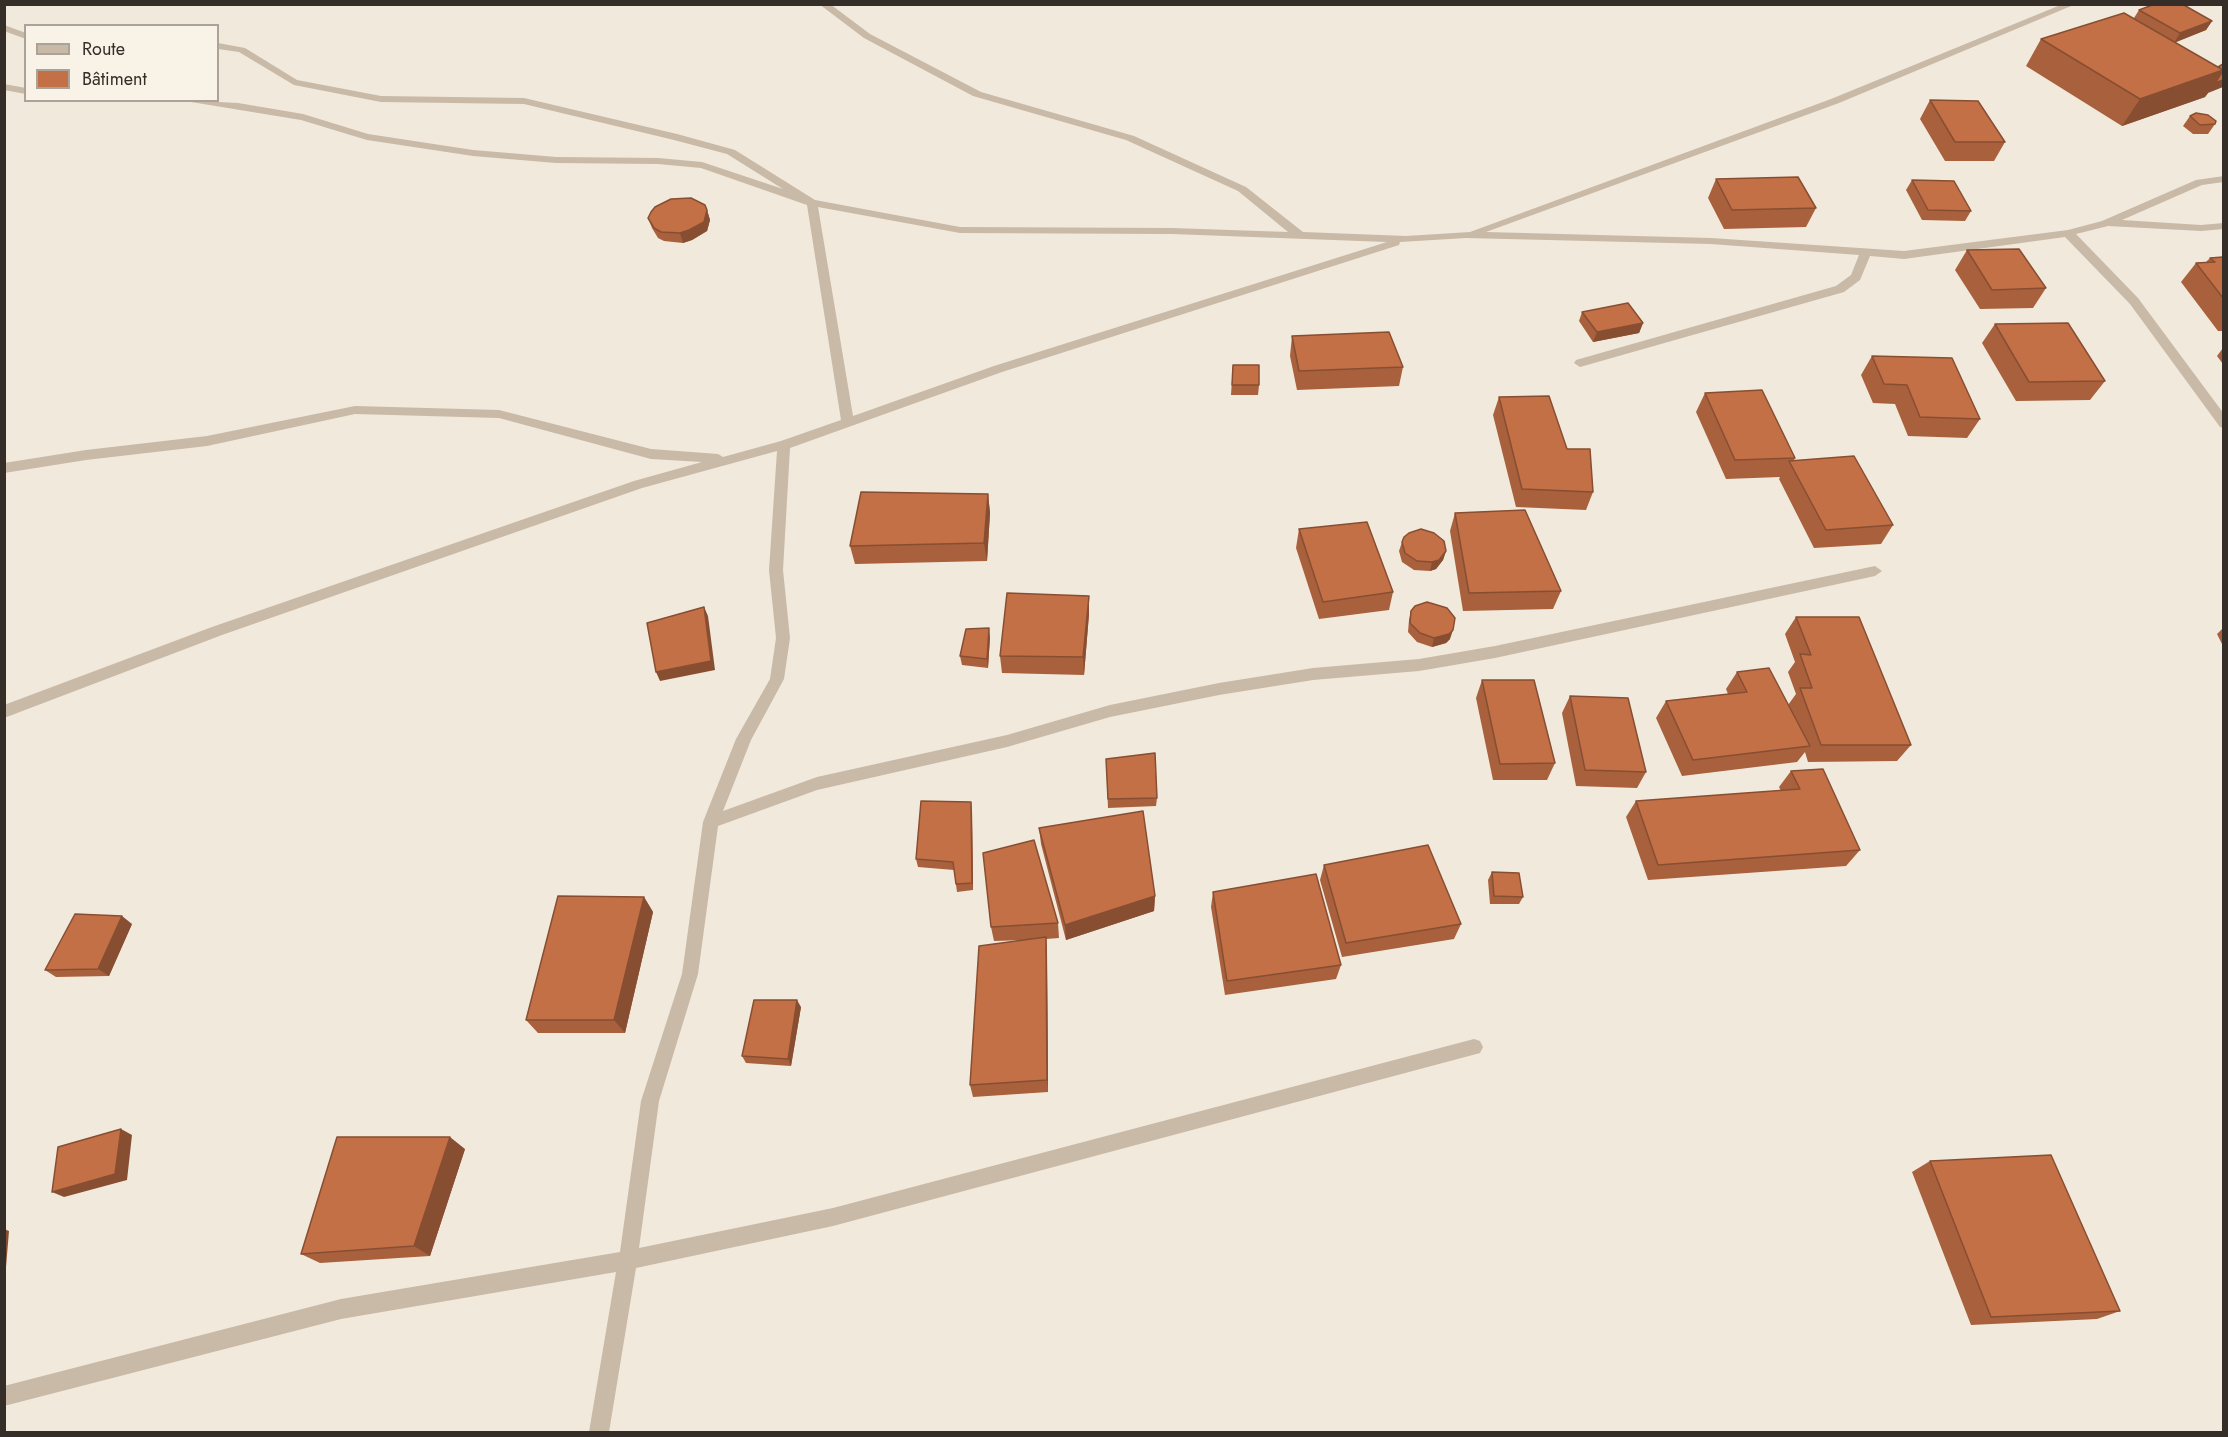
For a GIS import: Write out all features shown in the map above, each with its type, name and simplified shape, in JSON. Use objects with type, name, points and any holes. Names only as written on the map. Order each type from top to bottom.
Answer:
[{"type":"street","points":[[823,4],[867,36],[976,94],[1130,138],[1242,189],[1301,236]]},
{"type":"street","points":[[1466,235],[1835,101],[2072,4]]},
{"type":"street","points":[[4,28],[24,35]]},
{"type":"street","points":[[219,46],[242,50],[294,82],[381,99],[524,101],[731,152],[812,203],[848,423]]},
{"type":"street","points":[[4,87],[24,91]]},
{"type":"street","points":[[202,102],[303,117],[367,137],[473,153],[556,160],[658,161],[702,165],[812,203],[960,230],[1172,231],[1406,239],[1466,235],[1711,241],[1865,254],[1904,255],[2068,233],[2106,223],[2200,182],[2223,178]]},
{"type":"street","points":[[2106,223],[2201,228],[2223,226]]},
{"type":"street","points":[[2068,233],[2134,301],[2223,424]]},
{"type":"street","points":[[4,712],[217,631],[617,492],[784,445],[998,369],[1406,239]]},
{"type":"street","points":[[1580,363],[1840,289],[1856,277],[1865,254]]},
{"type":"street","points":[[4,468],[86,455],[207,441],[355,410],[499,414],[651,454],[730,460]]},
{"type":"street","points":[[599,1432],[628,1260],[650,1101],[690,974],[711,822],[744,739],[777,679],[783,638],[776,570],[784,445]]},
{"type":"street","points":[[711,822],[818,784],[1007,741],[1110,711],[1219,689],[1313,674],[1419,665],[1495,652],[1875,571]]},
{"type":"street","points":[[4,1396],[341,1309],[628,1260],[833,1217],[1474,1047]]},
{"type":"building","points":[[2155,4],[2182,4],[2212,21],[2180,33],[2139,10]]},
{"type":"building","points":[[2124,13],[2223,70],[2140,99],[2041,39]]},
{"type":"building","points":[[2223,71],[2223,80],[2215,83]]},
{"type":"building","points":[[1930,100],[1978,101],[2005,142],[1955,142]]},
{"type":"building","points":[[2196,113],[2208,115],[2216,121],[2215,124],[2200,125],[2190,116]]},
{"type":"building","points":[[1798,177],[1816,208],[1732,210],[1716,179]]},
{"type":"building","points":[[1912,180],[1954,181],[1971,211],[1928,210]]},
{"type":"building","points":[[691,198],[705,205],[707,210],[704,222],[680,233],[661,232],[654,228],[648,218],[655,207],[671,199]]},
{"type":"building","points":[[2019,249],[2046,288],[1992,290],[1967,250]]},
{"type":"building","points":[[2223,257],[2223,298],[2196,263],[2215,262],[2210,258]]},
{"type":"building","points":[[1628,303],[1643,323],[1597,332],[1582,312]]},
{"type":"building","points":[[2068,323],[2105,381],[2029,382],[1995,324]]},
{"type":"building","points":[[1389,332],[1403,367],[1299,371],[1292,336]]},
{"type":"building","points":[[1872,356],[1952,358],[1980,419],[1920,417],[1907,385],[1884,384]]},
{"type":"building","points":[[1233,365],[1259,365],[1259,385],[1232,385]]},
{"type":"building","points":[[1762,390],[1795,458],[1735,460],[1705,393]]},
{"type":"building","points":[[1549,396],[1567,449],[1590,449],[1593,492],[1522,489],[1499,397]]},
{"type":"building","points":[[1854,456],[1893,525],[1826,530],[1789,461]]},
{"type":"building","points":[[861,492],[988,494],[984,543],[850,546]]},
{"type":"building","points":[[1525,510],[1561,591],[1469,593],[1455,513]]},
{"type":"building","points":[[1367,522],[1393,592],[1323,602],[1299,529]]},
{"type":"building","points":[[1421,529],[1434,533],[1444,541],[1446,551],[1439,560],[1417,561],[1405,553],[1402,542],[1404,537]]},
{"type":"building","points":[[1007,593],[1089,596],[1083,657],[1000,656]]},
{"type":"building","points":[[1427,602],[1447,608],[1455,618],[1453,630],[1449,634],[1434,638],[1420,633],[1410,623],[1411,611],[1415,606]]},
{"type":"building","points":[[704,607],[711,661],[656,672],[647,623]]},
{"type":"building","points":[[1796,617],[1859,617],[1911,745],[1821,745],[1800,688],[1812,688],[1800,654],[1811,655]]},
{"type":"building","points":[[989,628],[987,659],[960,656],[966,629]]},
{"type":"building","points":[[1769,668],[1810,746],[1693,760],[1666,701],[1747,692],[1737,672]]},
{"type":"building","points":[[1482,680],[1534,680],[1555,763],[1500,764]]},
{"type":"building","points":[[1570,696],[1628,698],[1646,772],[1585,770]]},
{"type":"building","points":[[1155,753],[1157,798],[1108,799],[1106,759]]},
{"type":"building","points":[[1823,769],[1860,850],[1658,865],[1636,801],[1800,789],[1791,771]]},
{"type":"building","points":[[921,801],[971,802],[972,883],[956,884],[953,862],[916,859]]},
{"type":"building","points":[[1143,811],[1155,896],[1065,925],[1039,828]]},
{"type":"building","points":[[1034,840],[1058,923],[991,927],[983,853]]},
{"type":"building","points":[[1428,845],[1461,924],[1346,943],[1324,865]]},
{"type":"building","points":[[1492,872],[1519,873],[1523,897],[1494,896]]},
{"type":"building","points":[[1316,874],[1341,965],[1227,981],[1213,892]]},
{"type":"building","points":[[558,896],[644,897],[614,1020],[526,1020]]},
{"type":"building","points":[[75,914],[122,916],[98,969],[45,970]]},
{"type":"building","points":[[1046,937],[1047,1080],[970,1085],[979,946]]},
{"type":"building","points":[[754,1000],[797,1000],[788,1059],[742,1056]]},
{"type":"building","points":[[121,1129],[115,1174],[52,1192],[58,1147]]},
{"type":"building","points":[[337,1137],[450,1137],[414,1246],[301,1254]]},
{"type":"building","points":[[2051,1155],[2120,1311],[1991,1317],[1930,1161]]}]
